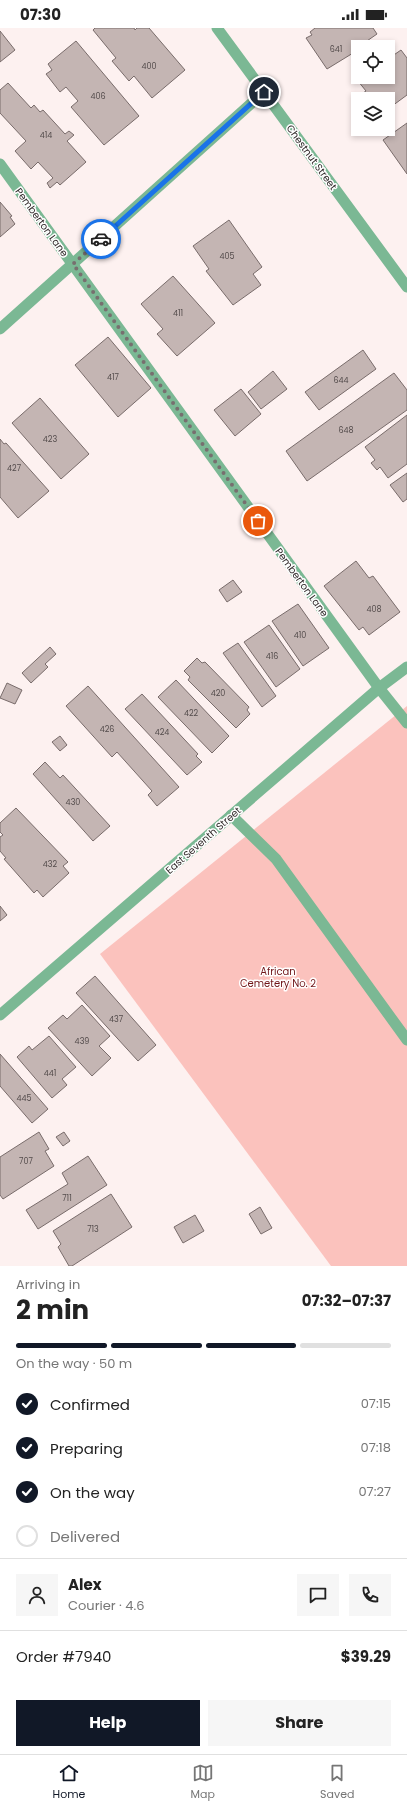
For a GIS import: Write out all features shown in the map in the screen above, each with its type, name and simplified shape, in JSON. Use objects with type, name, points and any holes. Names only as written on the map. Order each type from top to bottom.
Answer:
[{"type":"street","name":"Chestnut Street","points":[[217,28],[407,287]]},
{"type":"street","points":[[0,329],[264,92]]},
{"type":"street","name":"Pemberton Lane","points":[[0,164],[379,688],[407,723]]},
{"type":"street","name":"East Seventh Street","points":[[0,1015],[379,688],[407,667]]},
{"type":"street","points":[[231,815],[276,859],[407,1040]]},
{"type":"green space","name":"African Cemetery No. 2","points":[[407,706],[407,1266],[331,1266],[100,954]]},
{"type":"building","points":[[95,28],[134,28],[135,30],[137,28],[149,28],[185,70],[152,98],[134,76],[129,81],[112,61],[116,58],[93,30]]},
{"type":"building","points":[[315,28],[373,28],[377,34],[368,40],[351,40],[351,54],[327,69],[306,38],[312,35],[310,32]]},
{"type":"building","points":[[0,31],[15,50],[0,62]]},
{"type":"building","points":[[76,41],[139,116],[104,145],[71,107],[78,101],[66,87],[60,92],[46,74],[52,70],[48,64]]},
{"type":"building","points":[[401,50],[407,58],[407,95],[395,104],[395,92],[364,92],[366,91],[360,84],[395,84],[395,54]]},
{"type":"building","points":[[8,83],[31,108],[34,105],[40,112],[43,110],[65,134],[69,131],[74,135],[67,141],[86,162],[60,185],[57,182],[50,188],[47,183],[53,178],[38,162],[31,169],[15,151],[26,141],[0,113],[0,90]]},
{"type":"building","points":[[407,123],[407,174],[383,140],[389,136],[395,136],[395,132]]},
{"type":"building","points":[[0,202],[12,216],[10,217],[15,224],[0,237]]},
{"type":"building","points":[[229,220],[262,267],[253,274],[261,285],[233,305],[206,271],[209,269],[193,246]]},
{"type":"building","points":[[173,276],[215,323],[177,356],[157,334],[163,329],[141,304]]},
{"type":"building","points":[[108,337],[151,388],[118,417],[75,365]]},
{"type":"building","points":[[363,350],[376,369],[319,410],[305,392]]},
{"type":"building","points":[[273,371],[287,389],[261,409],[248,392]]},
{"type":"building","points":[[394,373],[407,390],[407,410],[307,481],[286,451]]},
{"type":"building","points":[[241,389],[261,414],[235,436],[214,410]]},
{"type":"building","points":[[40,398],[89,454],[61,479],[12,423]]},
{"type":"building","points":[[407,415],[407,464],[388,478],[380,467],[377,470],[371,463],[375,460],[365,447]]},
{"type":"building","points":[[0,439],[4,444],[6,443],[49,491],[18,518],[0,497]]},
{"type":"building","points":[[407,473],[407,499],[403,502],[390,485]]},
{"type":"building","points":[[356,561],[369,578],[373,576],[400,612],[369,635],[363,627],[359,630],[324,586]]},
{"type":"building","points":[[233,580],[242,592],[227,602],[219,590]]},
{"type":"building","points":[[298,604],[329,648],[303,666],[272,621]]},
{"type":"building","points":[[269,625],[300,669],[276,687],[244,642]]},
{"type":"building","points":[[238,643],[276,696],[262,707],[223,653]]},
{"type":"building","points":[[50,647],[56,654],[45,664],[48,667],[31,683],[22,673]]},
{"type":"building","points":[[197,658],[202,663],[205,662],[249,707],[247,710],[250,714],[236,728],[188,680],[190,677],[184,671]]},
{"type":"building","points":[[176,680],[229,736],[212,753],[158,697]]},
{"type":"building","points":[[7,683],[22,690],[15,704],[0,698]]},
{"type":"building","points":[[88,686],[179,787],[157,806],[148,795],[152,791],[117,752],[112,757],[66,706]]},
{"type":"building","points":[[142,694],[198,754],[196,756],[202,762],[187,775],[125,709]]},
{"type":"building","points":[[60,736],[67,745],[60,751],[52,742]]},
{"type":"building","points":[[45,762],[60,778],[63,775],[110,826],[93,841],[33,774]]},
{"type":"building","points":[[16,808],[68,862],[63,866],[69,873],[43,897],[37,890],[34,893],[4,859],[6,858],[0,851],[0,837],[3,835],[0,832],[0,823]]},
{"type":"building","points":[[0,906],[7,915],[0,921]]},
{"type":"building","points":[[95,976],[156,1045],[138,1061],[76,993]]},
{"type":"building","points":[[82,1005],[110,1036],[99,1046],[111,1058],[92,1076],[48,1028],[63,1015],[67,1019]]},
{"type":"building","points":[[49,1036],[76,1067],[62,1079],[67,1085],[52,1098],[17,1057],[29,1046],[32,1050]]},
{"type":"building","points":[[0,1054],[48,1109],[32,1123],[0,1086]]},
{"type":"building","points":[[39,1132],[49,1149],[45,1151],[54,1166],[3,1199],[0,1195],[0,1157]]},
{"type":"building","points":[[64,1132],[70,1141],[63,1146],[56,1137]]},
{"type":"building","points":[[88,1156],[107,1185],[38,1229],[26,1210],[68,1184],[62,1173]]},
{"type":"building","points":[[111,1194],[132,1227],[72,1266],[69,1266],[58,1247],[61,1244],[53,1231]]},
{"type":"building","points":[[260,1207],[272,1228],[261,1234],[249,1214]]},
{"type":"building","points":[[195,1215],[204,1231],[183,1243],[174,1227]]},
{"type":"way so far","points":[[101,239],[73,264],[258,521]]},
{"type":"route","points":[[101,239],[264,92]]}]
